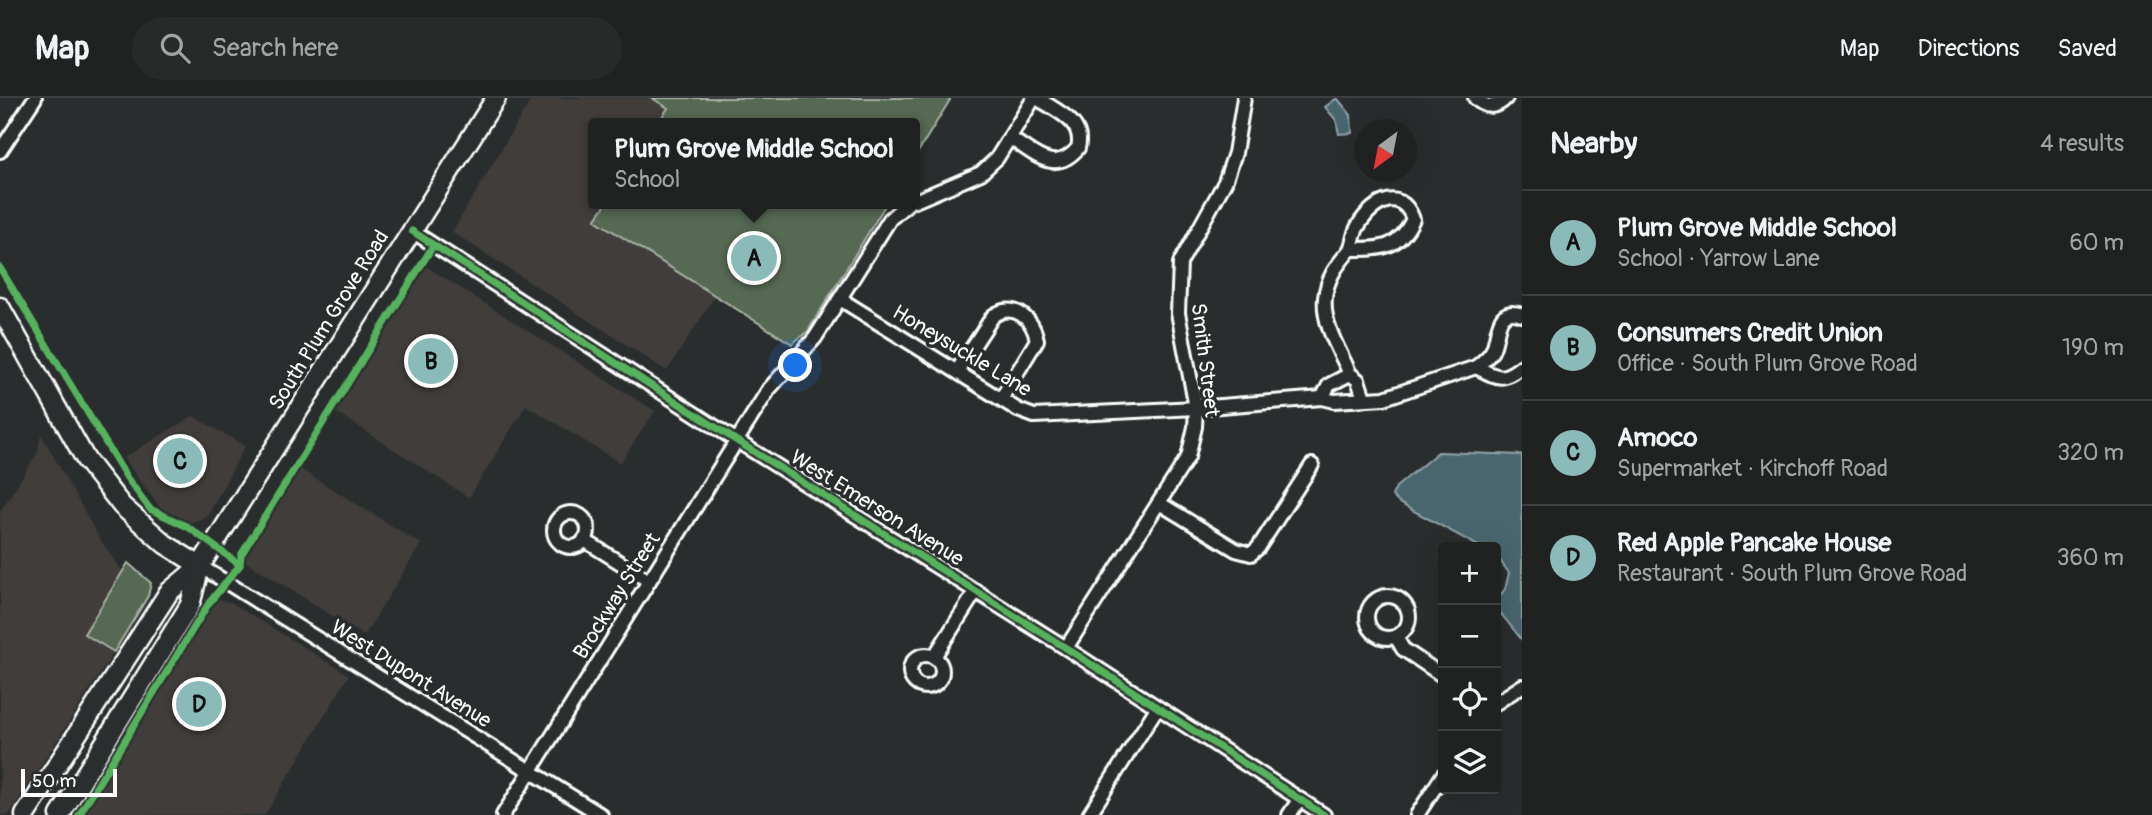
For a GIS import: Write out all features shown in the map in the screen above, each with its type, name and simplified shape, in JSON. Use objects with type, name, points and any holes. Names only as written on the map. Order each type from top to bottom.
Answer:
[{"type":"main road","name":"South Plum Grove Road","points":[[25,815],[169,592],[200,566],[496,98]]},
{"type":"main road","points":[[0,307],[86,460],[122,506],[165,544],[200,566]]},
{"type":"main road","name":"South Plum Grove Road","points":[[60,815],[190,605],[200,566]]},
{"type":"street","points":[[0,151],[35,98]]},
{"type":"street","points":[[920,199],[981,173],[997,158],[1010,138],[1036,98],[1075,124],[1080,139],[1078,148],[1065,160],[1055,163],[1042,159],[1010,138]]},
{"type":"street","name":"Smith Street","points":[[1066,648],[1188,457],[1196,408],[1178,313],[1180,263],[1225,182],[1235,153],[1244,98]]},
{"type":"street","points":[[1475,98],[1483,105],[1490,106],[1497,106],[1506,98]]},
{"type":"street","points":[[1351,249],[1380,248],[1397,242],[1406,233],[1413,219],[1409,208],[1399,200],[1385,201],[1372,209],[1354,233],[1351,249],[1336,265],[1329,281],[1325,312],[1350,374],[1358,380],[1364,398]]},
{"type":"street","name":"Brockway Street","points":[[503,815],[769,389],[815,338],[890,219],[901,209]]},
{"type":"street","name":"West Emerson Avenue","points":[[412,231],[1324,815]]},
{"type":"street","name":"Honeysuckle Lane","points":[[840,299],[1018,410],[1034,416],[1392,396],[1476,367]]},
{"type":"street","points":[[957,371],[993,316],[1000,311],[1016,311],[1031,322],[1037,340],[1001,399]]},
{"type":"street","points":[[1476,367],[1487,359],[1493,349],[1497,329],[1503,317],[1515,312],[1522,315]]},
{"type":"street","points":[[1476,367],[1502,378],[1510,376],[1522,366]]},
{"type":"street","points":[[1322,398],[1329,384],[1350,374]]},
{"type":"street","points":[[1158,503],[1236,550],[1251,554],[1258,548],[1312,465]]},
{"type":"street","points":[[584,540],[649,582]]},
{"type":"street","name":"West Dupont Avenue","points":[[200,566],[601,815]]},
{"type":"street","points":[[934,657],[976,591]]},
{"type":"street","points":[[1396,637],[1403,649],[1438,673]]},
{"type":"street","points":[[1501,700],[1522,686]]},
{"type":"street","points":[[1088,815],[1157,708]]},
{"type":"street","points":[[1417,815],[1438,783]]},
{"type":"street","points":[[1289,815],[1299,800]]},
{"type":"shaded area","points":[[532,98],[951,98],[920,149],[920,118],[588,118],[588,209],[883,209],[808,331],[792,344],[715,296],[667,371],[452,232]]},
{"type":"shaded area","points":[[424,265],[655,411],[620,463],[526,405],[469,498],[336,412]]},
{"type":"shaded area","points":[[193,416],[245,446],[207,517],[189,523],[162,510],[123,458]]},
{"type":"shaded area","points":[[41,434],[101,541],[122,571],[84,634],[114,652],[9,815],[0,815],[0,512],[38,452]]},
{"type":"shaded area","points":[[299,468],[421,544],[364,636],[242,559]]},
{"type":"shaded area","points":[[217,599],[230,602],[349,675],[265,815],[81,815]]},
{"type":"green space","points":[[652,98],[950,100],[920,149],[920,118],[661,118],[668,108]]},
{"type":"green space","points":[[603,209],[883,209],[808,331],[792,344],[595,220]]},
{"type":"green space","points":[[128,563],[151,583],[148,596],[114,652],[84,634]]},
{"type":"water","points":[[1337,98],[1351,115],[1352,133],[1339,134],[1336,120],[1325,107]]},
{"type":"water","points":[[1438,452],[1522,455],[1522,640],[1501,614],[1501,594],[1509,573],[1501,562],[1501,542],[1471,542],[1399,503],[1392,496],[1396,487]]},
{"type":"cycle path","points":[[412,231],[1324,815]]},
{"type":"cycle path","points":[[79,815],[209,603],[240,565],[241,555],[433,246]]},
{"type":"cycle path","points":[[0,268],[127,478],[150,509],[188,527],[240,565]]},
{"type":"place","name":"Plum Grove Middle School","points":[[754,258]]},
{"type":"place","name":"Consumers Credit Union","points":[[431,361]]},
{"type":"place","name":"Amoco","points":[[180,461]]},
{"type":"place","name":"Red Apple Pancake House","points":[[199,704]]}]
